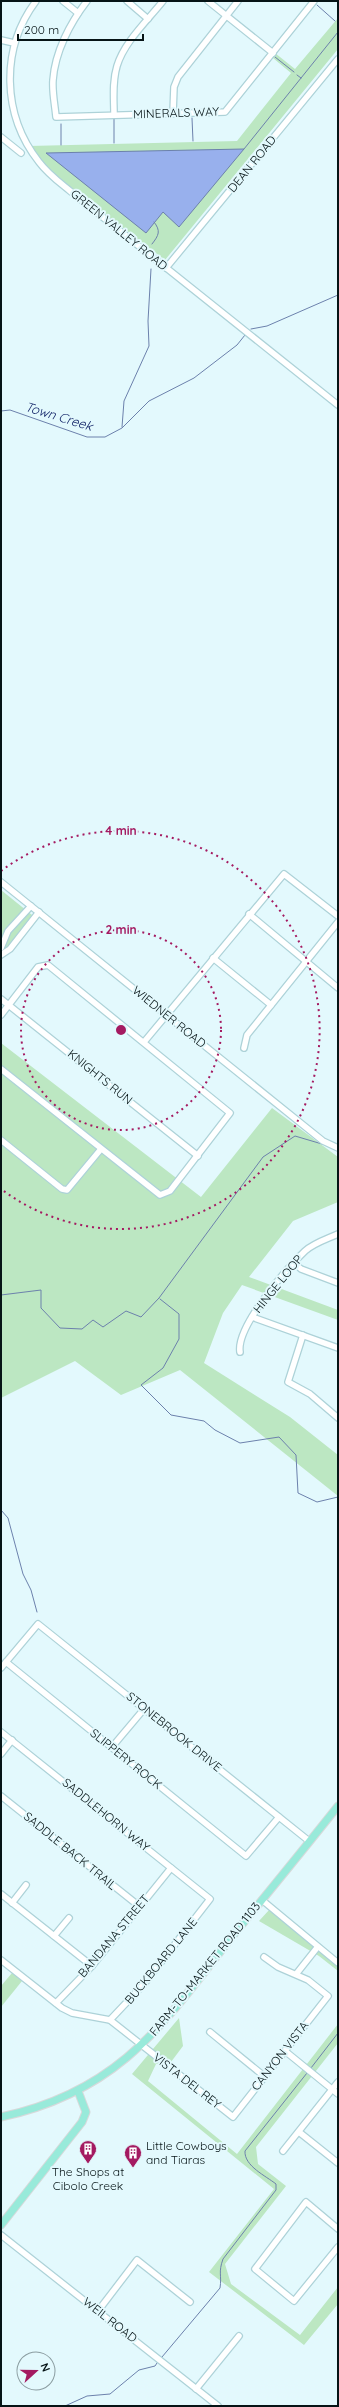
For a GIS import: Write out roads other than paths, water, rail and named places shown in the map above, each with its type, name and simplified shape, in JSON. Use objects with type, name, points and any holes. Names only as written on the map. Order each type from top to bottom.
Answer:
[{"type":"main road","name":"FARM-TO-MARKET ROAD 1103","points":[[1,2117],[33,2109],[78,2091],[114,2068],[142,2046],[182,2001],[338,1806]]},
{"type":"main road","points":[[1,2225],[82,2122],[86,2112],[78,2091]]},
{"type":"street","name":"GREEN VALLEY ROAD","points":[[36,1],[28,12],[14,43],[10,64],[10,98],[20,132],[32,154],[51,176],[338,405]]},
{"type":"street","points":[[63,1],[78,13],[87,1]]},
{"type":"street","points":[[127,1],[148,19]]},
{"type":"street","points":[[114,115],[114,84],[117,66],[124,49],[163,1]]},
{"type":"street","points":[[208,1],[273,53]]},
{"type":"street","points":[[173,113],[174,87],[178,77],[238,1]]},
{"type":"street","name":"MINERALS WAY","points":[[78,13],[64,39],[57,60],[53,80],[56,117],[225,112],[314,1]]},
{"type":"street","points":[[1,40],[14,43]]},
{"type":"street","name":"DEAN ROAD","points":[[166,268],[338,59]]},
{"type":"street","points":[[1,137],[21,153]]},
{"type":"street","points":[[144,1042],[249,914],[284,874],[338,916]]},
{"type":"street","name":"WIEDNER ROAD","points":[[1,882],[323,1141],[338,1148]]},
{"type":"street","points":[[1,948],[8,931],[31,906]]},
{"type":"street","points":[[1,955],[10,949],[39,912]]},
{"type":"street","points":[[249,914],[338,988]]},
{"type":"street","points":[[244,1048],[247,1035],[338,922]]},
{"type":"street","points":[[213,958],[271,1005]]},
{"type":"street","points":[[1,1015],[38,967],[48,965],[230,1113],[170,1191],[167,1194],[160,1195],[1,1069]]},
{"type":"street","name":"KNIGHTS RUN","points":[[1,999],[198,1156]]},
{"type":"street","points":[[1,1140],[62,1189],[66,1190],[101,1149]]},
{"type":"street","name":"HINGE LOOP","points":[[240,1352],[239,1344],[252,1316],[294,1263],[312,1246],[338,1234]]},
{"type":"street","points":[[294,1263],[301,1269],[338,1283]]},
{"type":"street","points":[[252,1316],[338,1348]]},
{"type":"street","points":[[303,1335],[288,1382],[310,1394],[338,1418]]},
{"type":"street","name":"STONEBROOK DRIVE","points":[[6,1662],[38,1624],[309,1841]]},
{"type":"street","points":[[1,1668],[6,1662]]},
{"type":"street","name":"SLIPPERY ROCK","points":[[6,1662],[246,1856],[279,1817]]},
{"type":"street","points":[[112,1747],[144,1709]]},
{"type":"street","name":"SADDLEHORN WAY","points":[[1,1732],[210,1899]]},
{"type":"street","points":[[1,1754],[12,1740]]},
{"type":"street","name":"SADDLE BACK TRAIL","points":[[1,1796],[139,1906]]},
{"type":"street","name":"BANDANA STREET","points":[[56,2003],[92,1966],[171,1868]]},
{"type":"street","points":[[12,1903],[26,1885]]},
{"type":"street","points":[[1,1894],[92,1966]]},
{"type":"street","name":"BUCKBOARD LANE","points":[[110,2020],[140,1989],[210,1899]]},
{"type":"street","points":[[262,1900],[338,1963]]},
{"type":"street","points":[[54,1936],[69,1918]]},
{"type":"street","points":[[264,1957],[278,1967],[297,1974],[316,1949]]},
{"type":"street","points":[[1,1960],[56,2003],[72,2013],[110,2020]]},
{"type":"street","name":"CANYON VISTA","points":[[233,2117],[328,1996],[297,1974]]},
{"type":"street","name":"VISTA DEL REY","points":[[110,2020],[233,2117]]},
{"type":"street","points":[[210,2032],[264,2076]]},
{"type":"street","points":[[285,2051],[338,2094]]},
{"type":"street","points":[[283,2151],[300,2132],[338,2082]]},
{"type":"street","points":[[300,2132],[338,2163]]},
{"type":"street","points":[[338,2229],[306,2202],[255,2269],[294,2301],[338,2247]]},
{"type":"street","name":"WEIL ROAD","points":[[1,2235],[218,2406]]},
{"type":"street","points":[[98,2311],[138,2260],[190,2302]]},
{"type":"street","points":[[196,2389],[239,2336]]},
{"type":"water","points":[[244,149],[179,227],[163,212],[146,233],[46,153]]},
{"type":"waterway","points":[[317,5],[335,21]]},
{"type":"waterway","points":[[244,149],[338,32]]},
{"type":"waterway","points":[[275,57],[294,72]]},
{"type":"waterway","points":[[297,75],[301,78]]},
{"type":"waterway","points":[[192,118],[193,141]]},
{"type":"waterway","points":[[114,119],[114,143]]},
{"type":"waterway","points":[[61,124],[61,145]]},
{"type":"waterway","points":[[152,244],[158,233],[158,228],[154,222]]},
{"type":"waterway","points":[[122,427],[124,401],[149,346],[148,321],[151,269]]},
{"type":"waterway","name":"Town Creek","points":[[251,329],[267,326],[338,295]]},
{"type":"waterway","name":"Town Creek","points":[[1,411],[10,410],[87,437],[105,437],[122,428],[149,401],[194,378],[237,345],[245,335]]},
{"type":"waterway","points":[[1,1295],[41,1290],[41,1308],[60,1328],[82,1329],[93,1320],[103,1327],[126,1311],[141,1317],[159,1298],[263,1157],[295,1136],[322,1144]]},
{"type":"waterway","points":[[160,1299],[179,1314],[179,1339],[163,1368],[141,1385],[171,1415],[204,1421],[215,1430],[240,1443],[279,1437],[296,1455],[298,1493],[317,1502],[338,1497]]},
{"type":"waterway","points":[[1,1510],[8,1518],[23,1574],[31,1590],[37,1612]]},
{"type":"waterway","points":[[311,2068],[338,2033]]},
{"type":"waterway","points":[[162,2357],[220,2288],[223,2259],[276,2190],[276,2184],[256,2170],[248,2161],[245,2151],[307,2073]]},
{"type":"waterway","points":[[65,2406],[87,2396],[110,2394],[139,2370],[155,2366],[157,2363]]},
{"type":"place","name":"The Shops at Cibolo Creek","points":[[88,2164]]},
{"type":"place","name":"Little Cowboys and Tiaras","points":[[133,2168]]}]
